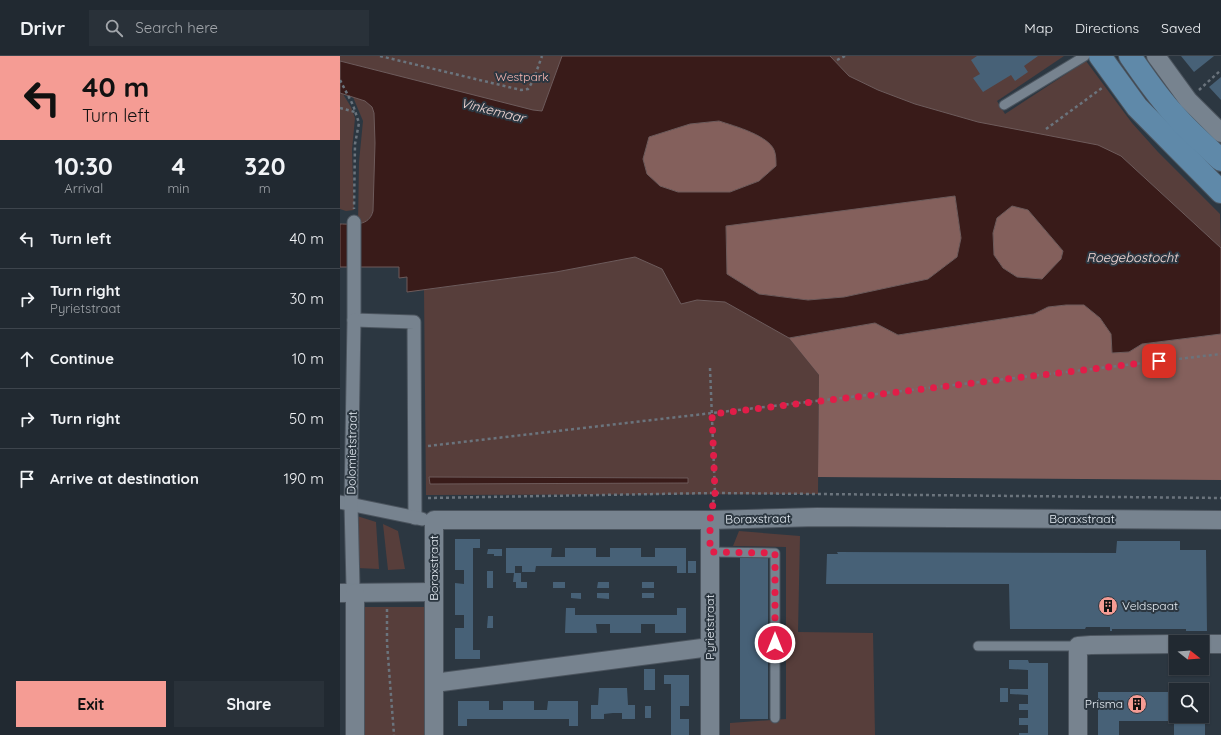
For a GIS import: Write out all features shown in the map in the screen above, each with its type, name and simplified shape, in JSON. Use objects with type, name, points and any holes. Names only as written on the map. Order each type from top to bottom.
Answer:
[{"type":"main road","points":[[1100,56],[1138,107],[1221,192]]},
{"type":"main road","points":[[1130,56],[1148,82],[1181,107],[1198,139],[1221,160]]},
{"type":"street","points":[[1156,56],[1181,107],[1221,133]]},
{"type":"street","points":[[1158,128],[1181,107]]},
{"type":"street","name":"Dolomietstraat","points":[[354,222],[354,320],[346,503],[355,735]]},
{"type":"street","points":[[346,503],[420,519],[414,322],[354,320]]},
{"type":"street","name":"Boraxstraat","points":[[434,735],[434,520],[710,520],[816,517],[1221,520]]},
{"type":"street","name":"Pyrietstraat","points":[[710,520],[710,735]]},
{"type":"street","points":[[349,591],[386,593],[434,592]]},
{"type":"street","points":[[1078,735],[1078,646],[1169,644]]},
{"type":"street","points":[[1209,644],[1221,644]]},
{"type":"street","points":[[434,683],[710,647]]},
{"type":"lane","points":[[1004,104],[1085,56]]},
{"type":"lane","points":[[710,552],[775,553],[775,718]]},
{"type":"lane","points":[[978,646],[1078,646]]},
{"type":"path","points":[[380,56],[521,90],[528,89],[533,81],[542,56]]},
{"type":"path","points":[[837,60],[845,56]]},
{"type":"path","points":[[1181,107],[1221,70]]},
{"type":"path","points":[[340,80],[353,105],[359,123],[355,144],[354,222]]},
{"type":"path","points":[[1046,130],[1103,87]]},
{"type":"path","points":[[340,108],[355,112]]},
{"type":"path","points":[[419,447],[1221,354]]},
{"type":"path","points":[[710,368],[715,493],[710,520]]},
{"type":"path","points":[[420,498],[715,493],[1221,498]]},
{"type":"path","points":[[386,593],[394,735]]},
{"type":"green space","name":"Westpark","points":[[340,56],[562,56],[542,111],[340,61]]},
{"type":"green space","points":[[830,56],[1064,56],[997,101],[1005,114],[1086,61],[1132,123],[1158,152],[1220,214],[1221,248],[1121,156],[978,122],[915,104],[878,90],[849,76]]},
{"type":"green space","points":[[340,93],[343,94],[351,107],[355,118],[352,150],[354,210],[346,211],[340,209]]},
{"type":"green space","points":[[353,97],[361,99],[372,107],[375,125],[376,155],[374,207],[369,218],[358,224],[359,162],[363,121]]},
{"type":"green space","points":[[635,257],[662,269],[681,304],[697,300],[725,302],[789,338],[819,375],[818,494],[426,495],[424,290],[556,272]],"holes":[[[430,477],[687,478],[688,483],[429,478]]]},
{"type":"green space","points":[[357,516],[376,522],[379,569],[357,568]]},
{"type":"green space","points":[[383,524],[398,531],[405,569],[388,570]]},
{"type":"green space","points":[[739,531],[800,536],[798,632],[873,633],[875,735],[730,735],[730,723],[786,719],[786,547],[733,546]]},
{"type":"green space","points":[[360,607],[425,607],[425,735],[361,735]]},
{"type":"shaded area","points":[[719,121],[752,132],[768,142],[776,153],[776,166],[759,181],[730,192],[678,192],[660,186],[647,174],[643,159],[649,137],[690,124]]},
{"type":"shaded area","points":[[955,196],[961,238],[957,257],[928,279],[844,297],[808,300],[759,294],[727,274],[726,225]]},
{"type":"shaded area","points":[[1012,206],[1028,210],[1063,251],[1061,259],[1042,279],[1017,277],[1003,268],[994,255],[993,233],[997,218]]},
{"type":"shaded area","points":[[1084,305],[1100,318],[1111,334],[1112,353],[1129,352],[1142,344],[1221,334],[1221,480],[818,477],[819,375],[789,338],[875,323],[898,335],[1034,314],[1048,307]]},
{"type":"water","name":"Roegebostocht","points":[[562,56],[830,56],[849,76],[878,90],[915,104],[978,122],[1098,145],[1121,156],[1221,248],[1221,334],[1142,344],[1129,352],[1112,353],[1111,334],[1100,318],[1084,305],[1066,305],[1048,307],[1034,314],[898,335],[875,323],[789,338],[725,302],[697,300],[681,304],[662,269],[635,257],[556,272],[407,292],[407,277],[399,278],[399,267],[340,267],[340,224],[360,224],[368,220],[373,211],[375,143],[374,113],[372,107],[365,101],[340,93],[340,61],[542,111]],"holes":[[[719,121],[752,132],[767,142],[775,153],[776,166],[759,181],[730,192],[678,192],[660,186],[647,174],[643,159],[649,137],[690,124]],[[955,196],[961,238],[957,257],[928,279],[844,297],[808,300],[759,294],[727,274],[726,226]],[[1012,206],[1028,210],[1063,251],[1061,259],[1042,279],[1017,277],[1003,268],[994,255],[993,233],[997,218]]]},
{"type":"water","points":[[429,477],[688,478],[688,483],[430,484]]},
{"type":"building","points":[[977,56],[1038,56],[1024,66],[1028,72],[1015,81],[1011,75],[983,92],[973,78],[980,74],[971,60]]},
{"type":"building","points":[[1181,56],[1214,56],[1194,72]]},
{"type":"building","points":[[1221,77],[1221,100],[1209,87]]},
{"type":"building","points":[[455,539],[480,539],[480,548],[473,548],[473,650],[480,650],[480,659],[455,659],[455,628],[464,628],[464,615],[455,615],[455,583],[464,584],[464,570],[455,570]]},
{"type":"building","name":"Veldspaat","points":[[1117,541],[1180,541],[1180,550],[1206,550],[1207,631],[1186,631],[1186,629],[1112,629],[1112,631],[1110,631],[1110,627],[1086,627],[1085,629],[1010,629],[1009,584],[826,584],[827,554],[838,554],[837,552],[1116,553]]},
{"type":"building","points":[[506,548],[552,548],[551,557],[565,557],[565,548],[596,548],[596,557],[610,557],[610,548],[641,548],[641,557],[655,557],[655,548],[686,548],[686,573],[677,573],[677,566],[536,566],[535,572],[522,572],[522,566],[515,566],[515,573],[506,573]]},
{"type":"building","points":[[488,549],[502,549],[502,556],[487,554]]},
{"type":"building","points":[[740,557],[768,557],[768,719],[740,719]]},
{"type":"building","points":[[688,561],[696,561],[696,573],[688,573]]},
{"type":"building","points":[[487,571],[493,571],[493,588],[487,588]]},
{"type":"building","points":[[514,573],[521,573],[521,582],[527,582],[527,588],[516,588],[516,582],[513,582]]},
{"type":"building","points":[[553,582],[565,582],[565,588],[553,588]]},
{"type":"building","points":[[598,582],[609,582],[609,588],[597,588]]},
{"type":"building","points":[[642,582],[654,582],[654,588],[642,588]]},
{"type":"building","points":[[571,593],[581,593],[581,599],[571,598]]},
{"type":"building","points":[[597,593],[609,593],[609,599],[597,598]]},
{"type":"building","points":[[642,593],[654,593],[654,598],[642,598]]},
{"type":"building","points":[[566,608],[575,608],[575,615],[677,615],[677,608],[686,608],[686,633],[655,633],[655,624],[641,624],[641,633],[610,633],[610,624],[596,624],[597,633],[565,633]]},
{"type":"building","points":[[488,616],[493,616],[493,628],[487,628]]},
{"type":"building","points":[[1009,660],[1028,660],[1029,663],[1048,663],[1048,735],[1019,735],[1019,733],[1028,733],[1028,725],[1019,725],[1019,718],[1028,718],[1028,710],[1019,710],[1019,704],[1028,704],[1028,695],[1010,694],[1010,689],[1028,689],[1028,670],[1009,669]]},
{"type":"building","points":[[644,669],[655,669],[655,690],[644,690]]},
{"type":"building","points":[[664,675],[689,675],[689,706],[680,706],[680,719],[689,719],[689,735],[671,735],[671,684],[664,684]]},
{"type":"building","points":[[599,688],[627,688],[628,705],[635,705],[635,719],[622,719],[622,713],[613,713],[604,714],[604,719],[591,719],[591,705],[598,705]]},
{"type":"building","points":[[1000,688],[1008,688],[1008,702],[1000,702]]},
{"type":"building","name":"Prisma","points":[[1098,692],[1169,692],[1169,721],[1119,721],[1119,735],[1098,735]]},
{"type":"building","points":[[458,701],[489,701],[489,710],[503,710],[503,701],[534,701],[534,710],[547,710],[548,701],[578,701],[578,726],[569,726],[569,719],[467,719],[467,726],[458,726]]},
{"type":"building","points":[[645,706],[651,706],[651,718],[645,718]]},
{"type":"building","name":"Prisma","points":[[1174,723],[1205,723],[1205,735],[1174,735]]},
{"type":"place","name":"Veldspaat","points":[[1108,606]]},
{"type":"place","name":"Prisma","points":[[1137,704]]},
{"type":"route","points":[[775,643],[775,553],[710,552],[710,520],[715,493],[712,414],[1159,361]]},
{"type":"water label","name":"Vinkemaar","points":[[493,110]]}]
